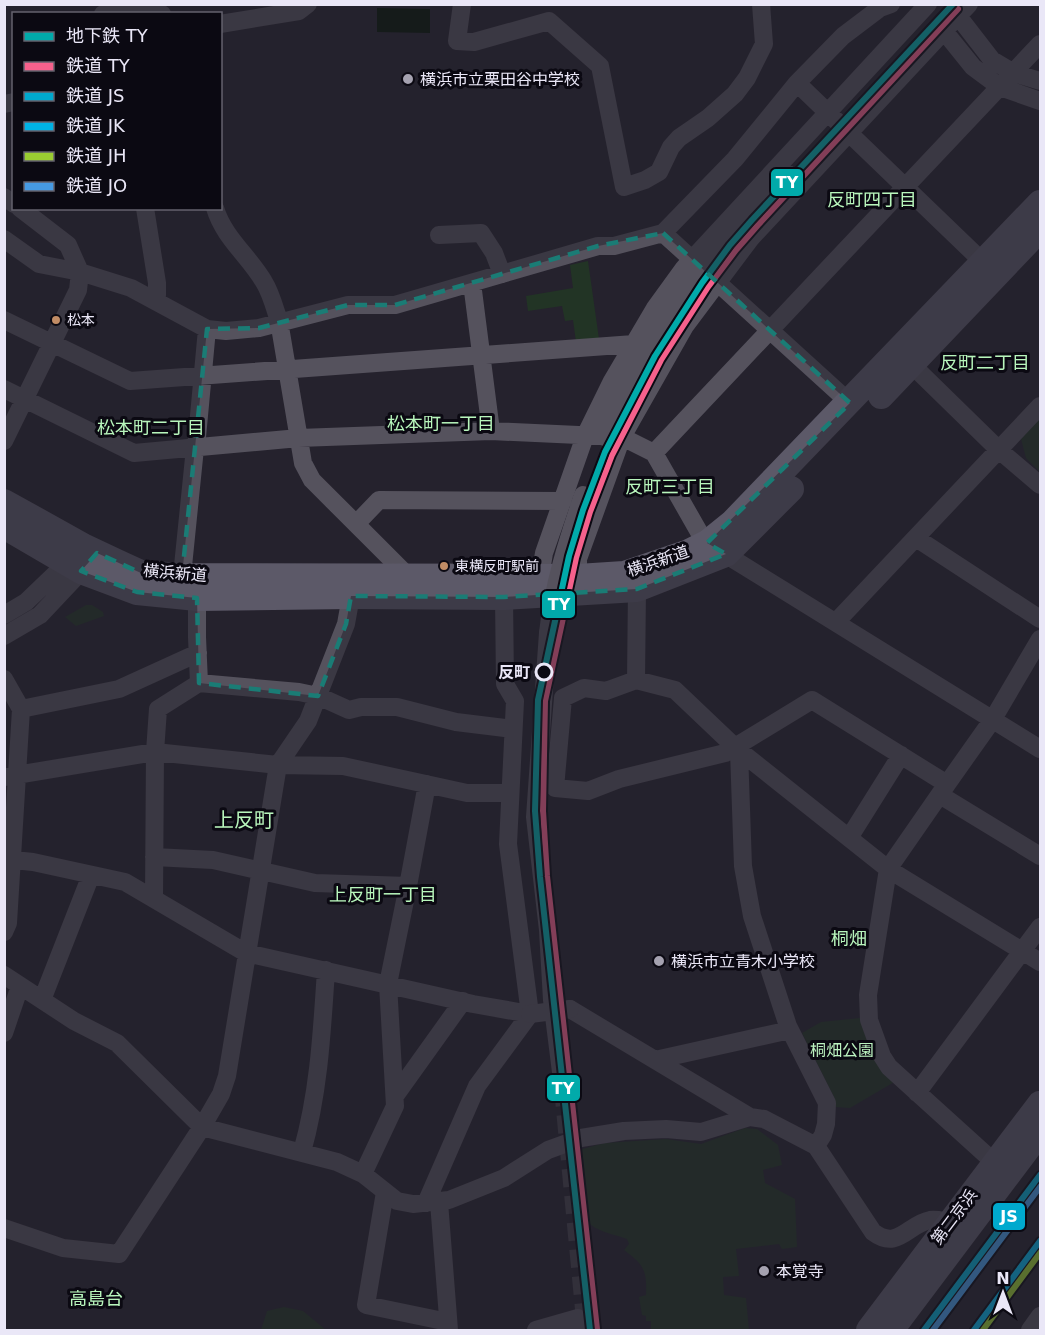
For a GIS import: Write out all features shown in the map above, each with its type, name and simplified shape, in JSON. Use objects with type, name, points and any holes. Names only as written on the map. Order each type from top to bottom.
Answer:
[{"type":"highway","name":"横浜新道","points":[[717,548],[733,522],[850,403],[983,262],[1036,224]]},
{"type":"highway","name":"横浜新道","points":[[4,502],[83,558],[137,592],[197,598],[504,597],[637,590],[717,548],[911,364],[1036,224]]},
{"type":"highway","name":"横浜新道","points":[[4,526],[83,558],[141,573],[182,576],[578,577],[624,574],[689,552],[717,548]]},
{"type":"highway","name":"第二京浜","points":[[869,1330],[1041,1104]]},
{"type":"highway","name":"第二京浜","points":[[891,1330],[1041,1132]]},
{"type":"street","points":[[222,24],[300,11],[308,4]]},
{"type":"street","points":[[462,4],[457,40],[474,42],[549,21],[600,66],[624,187],[645,180],[658,172],[671,147],[679,138],[708,118],[735,94],[747,78],[764,44],[761,4]]},
{"type":"street","points":[[4,239],[39,264],[80,272],[131,288],[207,329],[226,331],[259,328],[348,305],[395,305],[598,246],[614,246],[663,233],[735,159],[796,83],[843,36],[880,8],[891,4]]},
{"type":"street","points":[[578,577],[578,559],[613,437],[645,355],[672,310],[704,270],[943,4]]},
{"type":"street","points":[[122,10],[143,6],[158,12]]},
{"type":"street","points":[[540,577],[544,553],[585,436],[612,381],[655,308],[704,270],[751,238],[922,6]]},
{"type":"street","points":[[837,123],[944,31],[963,10],[992,60],[1014,73],[1041,81]]},
{"type":"street","points":[[944,31],[973,68],[1000,87],[1041,101]]},
{"type":"street","points":[[654,453],[1041,44]]},
{"type":"street","points":[[796,83],[983,262]]},
{"type":"street","points":[[4,441],[78,290],[80,272],[68,244],[23,210]]},
{"type":"street","points":[[145,210],[157,283],[155,301]]},
{"type":"street","points":[[216,210],[228,236],[266,284],[279,321],[303,462],[312,480],[408,576]]},
{"type":"street","points":[[439,235],[481,233],[494,253],[502,274]]},
{"type":"street","points":[[663,233],[850,403]]},
{"type":"street","points":[[472,283],[491,431]]},
{"type":"street","points":[[4,320],[130,381],[634,344]]},
{"type":"street","points":[[182,576],[207,329]]},
{"type":"street","points":[[911,364],[999,450],[1041,484]]},
{"type":"street","points":[[4,389],[134,453],[298,438],[491,431],[613,437],[654,453],[699,532],[717,548],[1041,748]]},
{"type":"street","points":[[836,622],[1041,406]]},
{"type":"street","points":[[563,1088],[552,1000],[548,930],[535,817],[550,613],[569,535],[583,495]]},
{"type":"street","points":[[356,524],[379,500],[563,501]]},
{"type":"street","points":[[916,538],[1041,619]]},
{"type":"street","points":[[4,615],[26,602],[83,558]]},
{"type":"street","points":[[4,636],[40,615],[83,558]]},
{"type":"street","points":[[636,680],[637,590]]},
{"type":"street","points":[[4,1228],[63,1248],[119,1254],[221,1094],[227,1076],[278,765],[308,721],[346,624],[351,596]]},
{"type":"street","points":[[385,1192],[366,1305],[449,1326],[433,1202],[477,1086],[530,1014],[508,844],[515,701],[505,684],[504,597]]},
{"type":"street","points":[[197,598],[200,683]]},
{"type":"street","points":[[995,1162],[889,1067],[882,1056],[869,1020],[868,995],[888,869],[993,719],[1041,639]]},
{"type":"street","points":[[21,709],[119,689],[198,653]]},
{"type":"street","points":[[4,679],[21,709],[11,776],[8,923],[4,932]]},
{"type":"street","points":[[1041,856],[944,790],[901,755],[812,700],[738,749],[619,779],[588,791],[555,788],[563,698],[584,688],[606,691],[636,680],[675,690],[738,749],[888,869],[1041,963]]},
{"type":"street","points":[[154,899],[155,752],[158,709],[200,683],[299,692],[318,696],[349,710],[361,707],[397,707],[456,722],[513,729]]},
{"type":"street","points":[[738,749],[743,866],[752,916],[790,1030],[827,1103],[826,1124],[823,1135],[816,1146]]},
{"type":"street","points":[[11,776],[155,752],[278,765],[343,766],[466,793],[510,794]]},
{"type":"street","points":[[849,838],[901,755]]},
{"type":"street","points":[[363,1174],[395,1106],[388,984],[426,784]]},
{"type":"street","points":[[154,857],[213,860],[315,883],[408,886]]},
{"type":"street","points":[[8,859],[125,882],[246,953],[530,1014],[570,1009],[750,1118]]},
{"type":"street","points":[[42,1000],[91,875]]},
{"type":"street","points":[[917,1093],[1041,927]]},
{"type":"street","points":[[302,1152],[321,1057],[326,970]]},
{"type":"street","points":[[4,975],[74,1021],[117,1043],[202,1127],[337,1162],[363,1174],[398,1201],[413,1204],[449,1200],[504,1178],[548,1150],[581,1138],[624,1131],[666,1129],[701,1132],[750,1118],[764,1119],[816,1146],[873,1232],[881,1238],[894,1239],[929,1220],[950,1222]]},
{"type":"street","points":[[4,1033],[20,986]]},
{"type":"street","points":[[395,1096],[463,1001]]},
{"type":"street","points":[[654,1060],[790,1030]]},
{"type":"street","points":[[1030,1330],[1041,1316]]},
{"type":"street","points":[[536,1330],[578,1318],[583,1330]]},
{"type":"highlighted area","points":[[663,233],[850,403],[707,543],[726,554],[637,589],[504,597],[351,596],[346,624],[318,696],[199,683],[197,598],[137,592],[81,571],[97,553],[141,573],[182,576],[207,329],[259,328],[348,305],[395,305],[598,246]]},
{"type":"green space","points":[[588,261],[599,339],[576,342],[573,320],[565,321],[562,306],[528,311],[526,296],[573,288],[570,265]]},
{"type":"green space","points":[[1040,417],[1040,472],[1026,458],[1021,439]]},
{"type":"green space","points":[[86,605],[92,605],[103,612],[104,616],[76,626],[65,617]]},
{"type":"green space","name":"桐畑公園","points":[[860,1018],[881,1069],[896,1081],[850,1108],[835,1107],[834,1097],[802,1033],[821,1022]]},
{"type":"green space","points":[[745,1128],[757,1129],[778,1145],[782,1165],[763,1170],[765,1183],[795,1199],[797,1247],[782,1249],[779,1244],[736,1249],[739,1276],[723,1277],[724,1295],[746,1298],[749,1330],[651,1330],[651,1321],[646,1321],[646,1316],[642,1315],[639,1297],[646,1295],[643,1269],[624,1250],[629,1244],[627,1239],[599,1230],[587,1220],[580,1202],[572,1153],[605,1143],[666,1139],[701,1144]]},
{"type":"green space","points":[[284,1307],[303,1311],[326,1330],[261,1330],[267,1311]]},
{"type":"shaded area","points":[[377,8],[430,9],[430,33],[377,32]]},
{"type":"tunnel","points":[[563,1088],[586,1330]]},
{"type":"metro line","name":"TY","points":[[590,1330],[540,877],[535,811],[538,700],[569,556],[583,510],[605,452],[655,356],[702,283],[752,220],[953,4]]},
{"type":"rail line","name":"TY","points":[[597,1329],[547,876],[543,811],[545,701],[576,558],[590,512],[612,455],[661,360],[708,287],[758,225],[958,9]]},
{"type":"rail line","name":"JS","points":[[924,1330],[1040,1175]]},
{"type":"rail line","name":"JO","points":[[933,1330],[1040,1187]]},
{"type":"rail line","name":"JK","points":[[974,1330],[1040,1241]]},
{"type":"rail line","name":"JH","points":[[983,1330],[1040,1253]]},
{"type":"place","name":"横浜市立栗田谷中学校","points":[[408,79]]},
{"type":"place","name":"松本","points":[[56,320]]},
{"type":"place","name":"東横反町駅前","points":[[444,566]]},
{"type":"place","name":"反町","points":[[544,672]]},
{"type":"place","name":"横浜市立青木小学校","points":[[659,961]]},
{"type":"place","name":"本覚寺","points":[[764,1271]]},
{"type":"district","name":"反町四丁目","points":[[872,199]]},
{"type":"district","name":"反町二丁目","points":[[985,362]]},
{"type":"district","name":"松本町一丁目","points":[[441,423]]},
{"type":"district","name":"松本町二丁目","points":[[151,427]]},
{"type":"district","name":"反町三丁目","points":[[670,486]]},
{"type":"district","name":"上反町","points":[[244,820]]},
{"type":"district","name":"上反町一丁目","points":[[383,894]]},
{"type":"district","name":"桐畑","points":[[849,938]]},
{"type":"district","name":"高島台","points":[[96,1298]]}]
